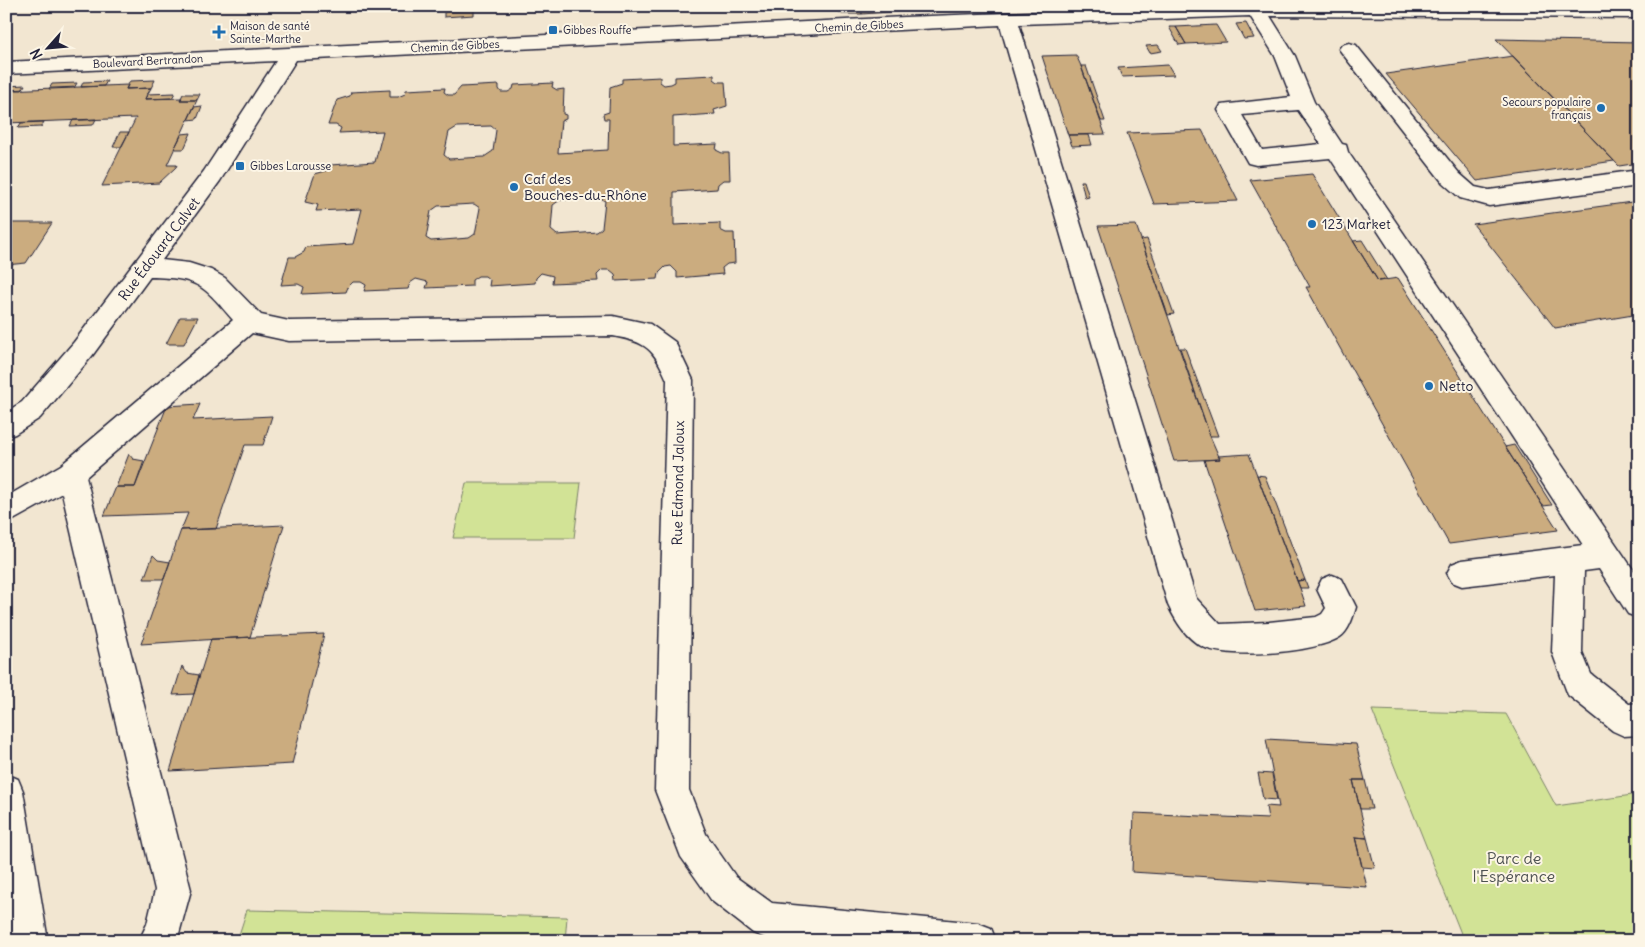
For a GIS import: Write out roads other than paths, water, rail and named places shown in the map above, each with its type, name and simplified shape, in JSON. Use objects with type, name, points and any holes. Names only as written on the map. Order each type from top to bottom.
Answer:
[{"type":"street","points":[[814,6],[818,28]]},
{"type":"street","name":"Chemin de Gibbes","points":[[290,54],[1229,8],[1258,11],[1293,9],[1639,12]]},
{"type":"street","points":[[1258,11],[1285,56],[1304,103],[1338,150],[1639,604]]},
{"type":"street","points":[[1008,20],[1184,605],[1201,627],[1216,638],[1232,639],[1323,631],[1336,621],[1341,607],[1332,589]]},
{"type":"street","points":[[1349,49],[1451,178],[1468,193],[1489,198],[1639,178]]},
{"type":"street","name":"Boulevard Bertrandon","points":[[6,68],[290,54]]},
{"type":"street","name":"Rue Édouard Calvet","points":[[6,426],[31,410],[79,353],[145,268],[212,176],[290,54]]},
{"type":"street","points":[[1304,103],[1228,110],[1256,158],[1338,150]]},
{"type":"street","points":[[6,512],[71,473],[249,321],[225,292],[204,276],[170,268],[145,268]]},
{"type":"street","name":"Rue Edmond Jaloux","points":[[249,321],[266,328],[289,331],[613,326],[641,330],[666,350],[680,380],[672,790],[693,845],[724,889],[766,920],[978,941]]},
{"type":"street","points":[[71,473],[173,890],[163,931],[157,941]]},
{"type":"street","points":[[1462,573],[1606,555]]},
{"type":"street","points":[[1570,560],[1567,652],[1579,684],[1624,720],[1639,719]]},
{"type":"street","points":[[6,791],[30,941]]},
{"type":"place","name":"Gibbes Rouffe","points":[[553,30]]},
{"type":"place","name":"Maison de santé Sainte-Marthe","points":[[219,32]]},
{"type":"place","name":"Secours populaire français","points":[[1601,108]]},
{"type":"place","name":"Gibbes Larousse","points":[[240,166]]},
{"type":"place","name":"Caf des Bouches-du-Rhône","points":[[514,187]]},
{"type":"place","name":"123 Market","points":[[1312,224]]},
{"type":"place","name":"Netto","points":[[1429,386]]},
{"type":"park label","name":"Parc de l'Espérance","points":[[1514,867]]}]
